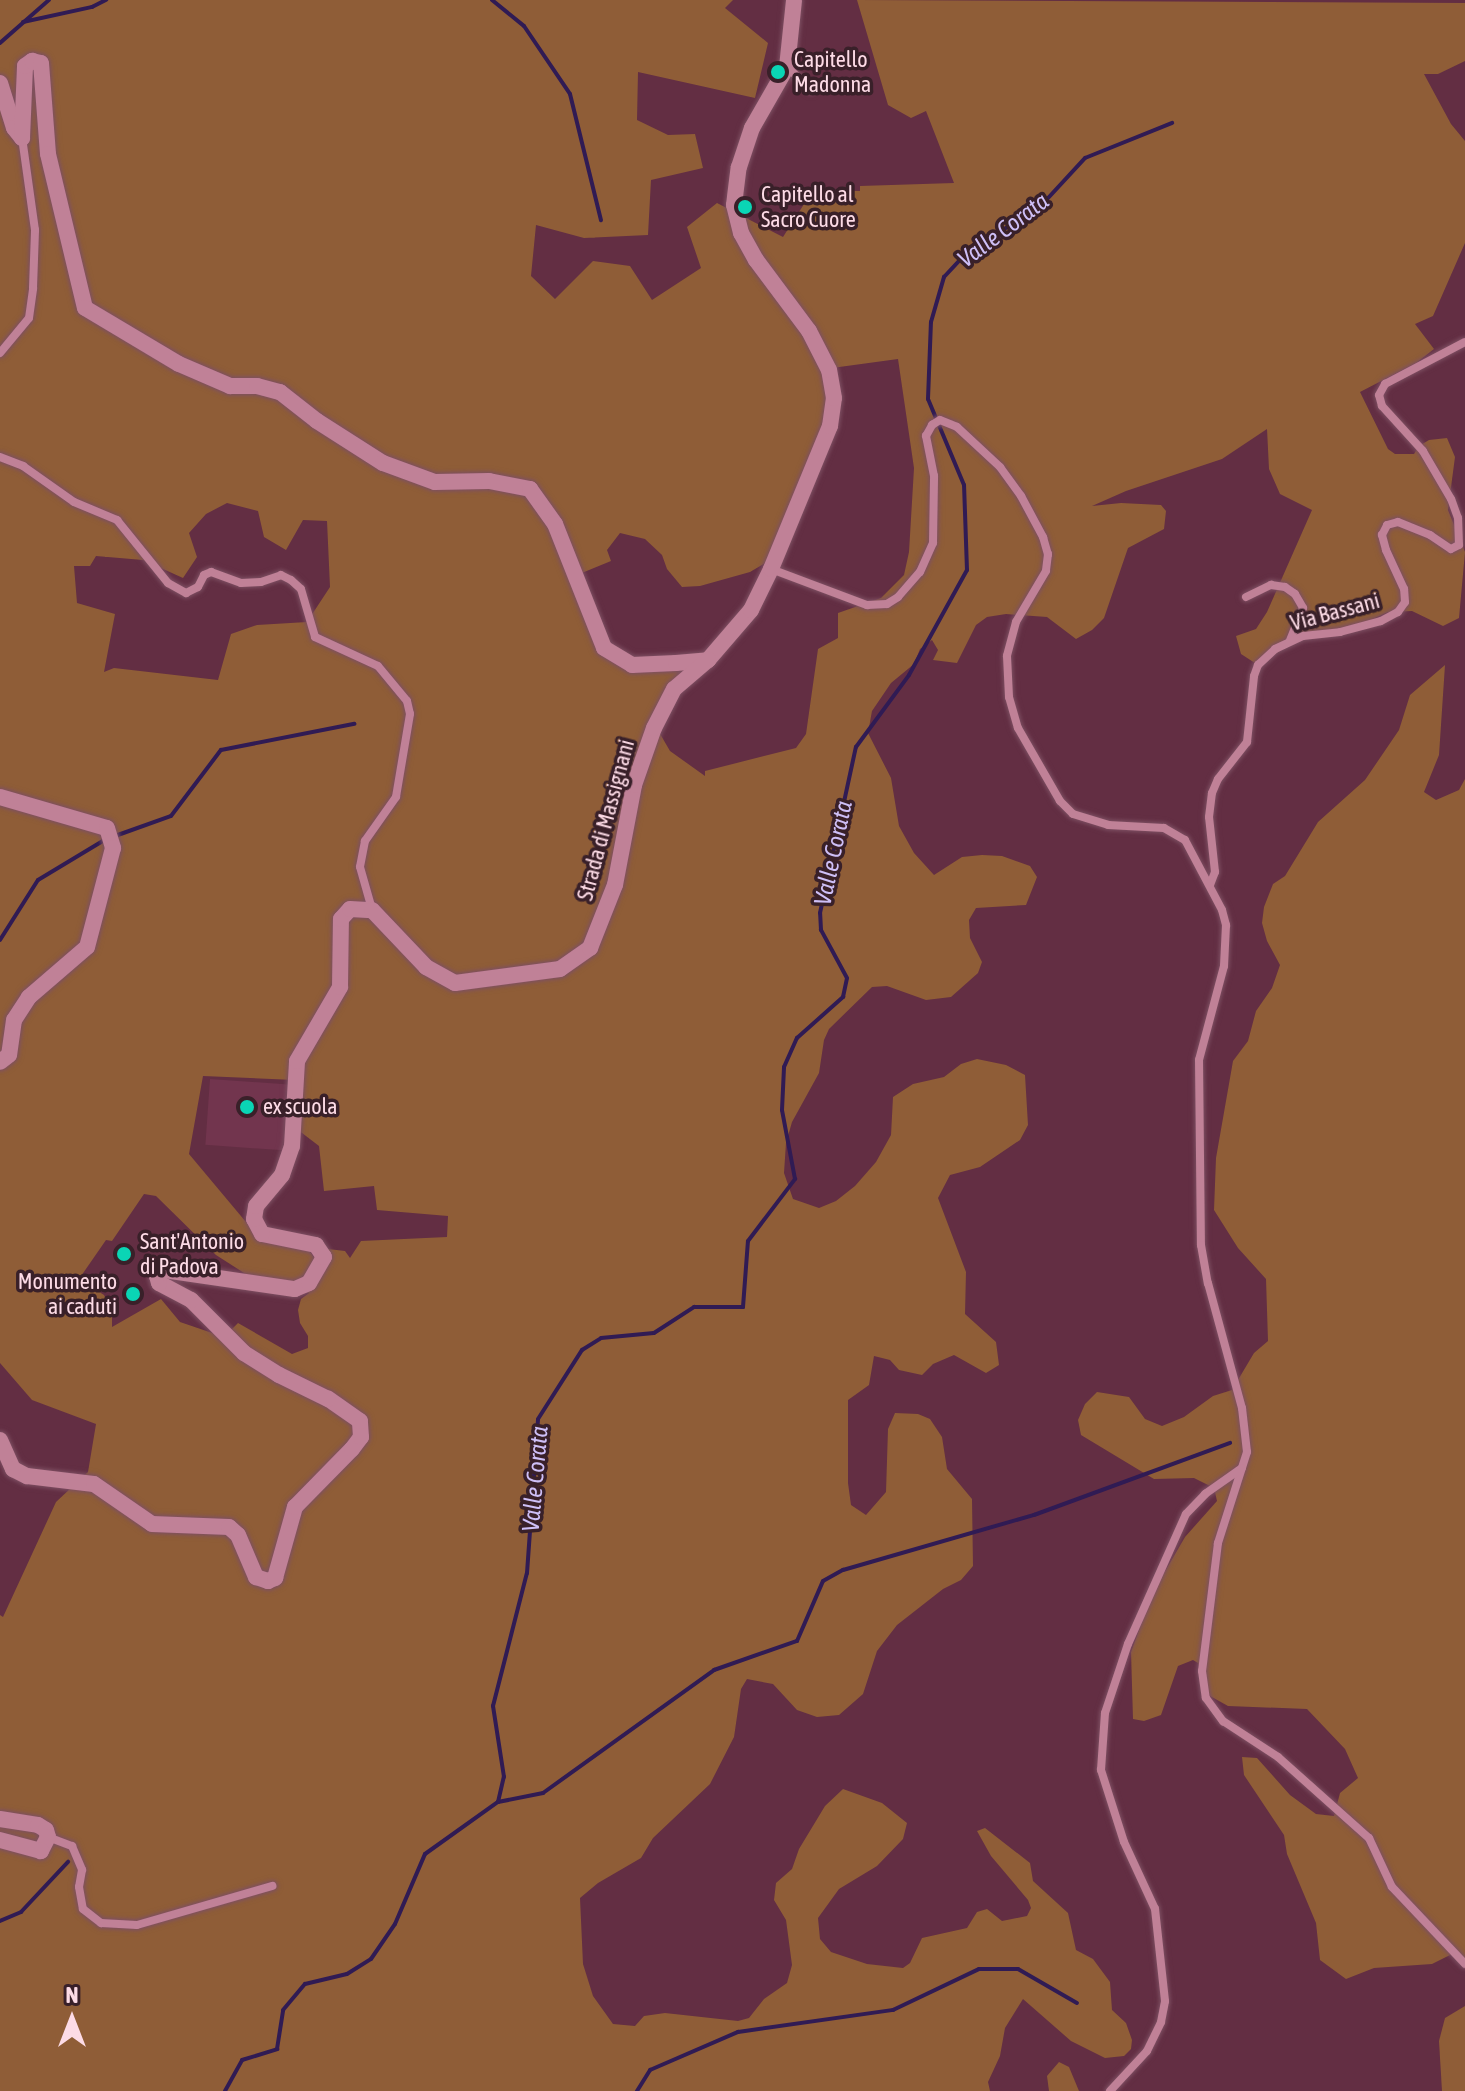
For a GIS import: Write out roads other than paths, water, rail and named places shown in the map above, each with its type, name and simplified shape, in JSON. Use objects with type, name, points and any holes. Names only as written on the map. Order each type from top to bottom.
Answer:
[{"type":"street","points":[[794,0],[787,67],[811,89]]},
{"type":"street","points":[[0,353],[29,318],[33,288],[35,230],[22,138],[25,66],[32,61],[41,63],[48,154],[85,308],[179,364],[230,386],[257,386],[280,392],[317,421],[383,463],[435,482],[489,481],[530,489],[555,524],[604,648],[632,665],[708,660]]},
{"type":"street","name":"Strada di Massignani","points":[[372,910],[426,967],[455,983],[560,969],[590,948],[615,885],[634,785],[654,728],[674,689],[708,660],[751,610],[825,440],[832,412],[833,384],[809,331],[748,247],[734,205],[739,167],[752,128],[787,67]]},
{"type":"street","points":[[0,83],[14,128],[22,138]]},
{"type":"street","name":"Via Bassani","points":[[1210,885],[1215,872],[1209,817],[1212,793],[1218,779],[1247,742],[1255,671],[1275,649],[1290,641],[1381,621],[1398,612],[1405,602],[1404,589],[1382,535],[1387,525],[1398,522],[1430,535],[1451,549],[1459,545],[1458,518],[1451,499],[1423,451],[1382,406],[1379,395],[1385,384],[1465,342]]},
{"type":"street","points":[[771,569],[867,605],[887,604],[898,597],[920,572],[933,543],[935,490],[926,436],[932,425],[940,420],[957,427],[1000,467],[1040,530],[1048,554],[1046,571],[1016,622],[1007,656],[1009,697],[1018,728],[1035,761],[1073,814],[1100,824],[1164,828],[1177,833],[1189,847],[1210,885],[1222,910],[1227,936],[1224,966],[1199,1060],[1201,1245],[1247,1431],[1243,1467],[1218,1543],[1202,1671],[1206,1698],[1223,1721],[1278,1757],[1369,1838],[1392,1887],[1465,1964]]},
{"type":"street","points":[[0,457],[23,466],[74,502],[117,520],[168,583],[186,593],[198,587],[204,575],[211,572],[241,583],[261,582],[281,575],[291,580],[301,589],[315,637],[378,666],[407,701],[410,714],[396,797],[365,841],[360,867],[372,910],[350,909],[341,919],[340,987],[297,1061],[292,1146],[282,1175],[256,1206],[254,1219],[262,1234],[316,1245],[324,1257],[320,1270],[309,1283],[295,1289],[164,1270],[157,1276],[159,1283],[191,1300],[244,1353],[279,1375],[328,1399],[360,1421],[361,1437],[295,1507],[275,1578],[268,1581],[256,1577],[238,1535],[229,1527],[152,1524],[94,1484],[27,1476],[13,1469],[0,1440]]},
{"type":"street","points":[[1246,597],[1271,585],[1295,594],[1303,608],[1290,641]]},
{"type":"street","points":[[0,797],[77,817],[110,837],[87,947],[29,997],[14,1020],[9,1055],[0,1062]]},
{"type":"street","points":[[1110,2091],[1147,2051],[1161,2022],[1165,2001],[1155,1909],[1124,1842],[1101,1770],[1105,1713],[1128,1644],[1186,1514],[1205,1494],[1243,1467]]},
{"type":"street","points":[[0,1819],[38,1825],[46,1830],[47,1841],[41,1851],[0,1840]]},
{"type":"street","points":[[47,1841],[72,1846],[82,1870],[79,1887],[83,1909],[101,1923],[137,1925],[272,1886]]},
{"type":"waterway","points":[[0,43],[49,0]]},
{"type":"waterway","points":[[23,22],[92,7],[106,0]]},
{"type":"waterway","points":[[492,0],[524,26],[570,94],[601,220]]},
{"type":"waterway","name":"Valle Corata","points":[[225,2091],[242,2060],[277,2049],[283,2010],[305,1984],[347,1974],[371,1959],[395,1924],[425,1854],[498,1802],[504,1777],[493,1706],[527,1573],[538,1419],[582,1350],[601,1338],[654,1333],[694,1307],[743,1307],[748,1241],[795,1179],[782,1110],[784,1067],[797,1038],[843,997],[847,978],[821,930],[820,913],[856,747],[909,675],[967,570],[964,485],[928,399],[931,322],[944,277],[971,248],[1037,210],[1085,158],[1172,123]]},
{"type":"waterway","points":[[115,836],[171,816],[221,750],[354,724]]},
{"type":"waterway","points":[[0,940],[38,880],[106,839]]},
{"type":"waterway","points":[[498,1802],[543,1793],[714,1670],[797,1641],[823,1581],[843,1570],[1034,1515],[1230,1443]]},
{"type":"waterway","points":[[0,1921],[21,1912],[68,1862]]},
{"type":"waterway","points":[[637,2091],[650,2070],[738,2032],[893,2010],[979,1969],[1018,1969],[1077,2003]]},
{"type":"place","name":"Capitello Madonna","points":[[778,72]]},
{"type":"place","name":"Capitello al Sacro Cuore","points":[[745,207]]},
{"type":"place","name":"ex scuola","points":[[247,1107]]},
{"type":"place","name":"Sant'Antonio di Padova","points":[[124,1254]]},
{"type":"place","name":"Monumento ai caduti","points":[[133,1294]]}]
